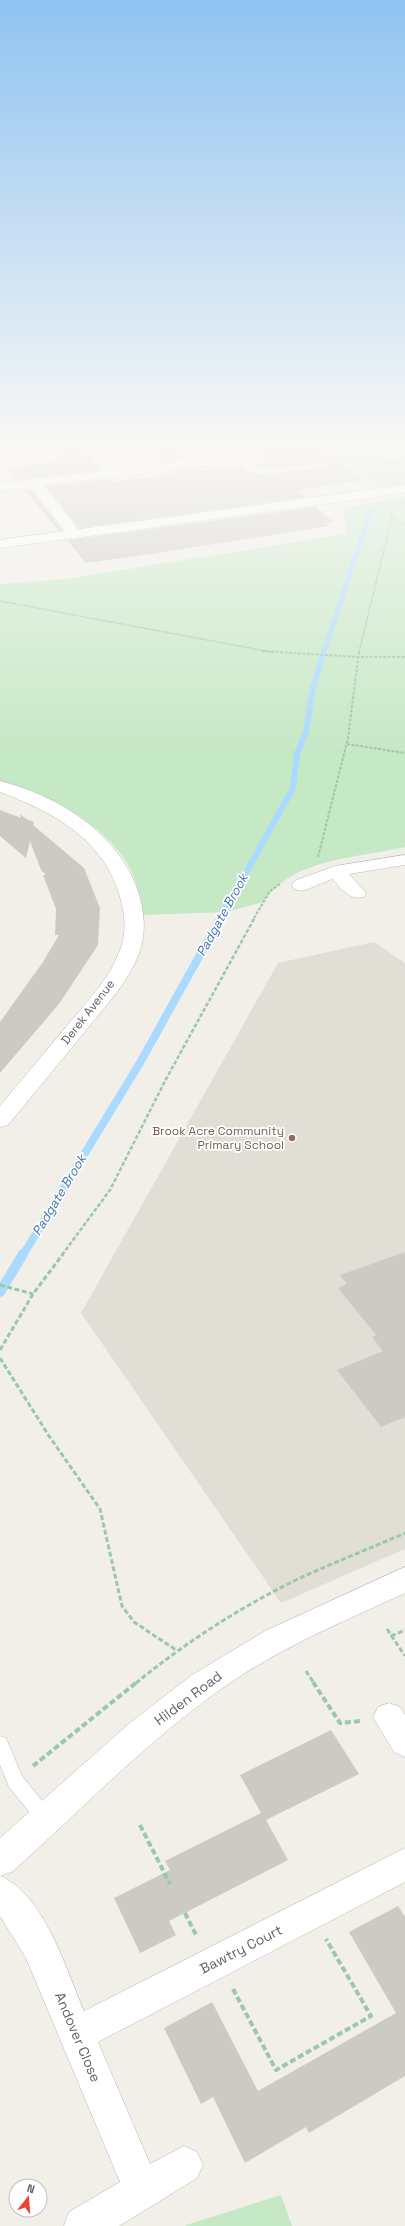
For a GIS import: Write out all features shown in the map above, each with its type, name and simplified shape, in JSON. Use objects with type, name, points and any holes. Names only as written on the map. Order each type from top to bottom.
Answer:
[{"type":"street","name":"Derek Avenue","points":[[0,786],[43,802],[82,827],[102,844],[115,860],[124,877],[130,894],[134,929],[130,950],[109,989],[0,1120]]},
{"type":"street","points":[[301,886],[335,872],[405,860]]},
{"type":"street","points":[[335,872],[357,893]]},
{"type":"street","name":"Hilden Road","points":[[0,1860],[47,1820],[156,1721],[234,1664],[278,1638],[405,1579]]},
{"type":"street","name":"Bawtry Court","points":[[76,2034],[405,1864]]},
{"type":"street","name":"Andover Close","points":[[0,1893],[6,1898],[28,1928],[38,1946],[142,2189]]},
{"type":"street","points":[[83,2226],[184,2165]]},
{"type":"lane","points":[[0,1744],[15,1781],[47,1820]]},
{"type":"path","points":[[318,860],[347,744],[358,657],[385,547]]},
{"type":"path","points":[[0,601],[239,648],[358,657],[405,657]]},
{"type":"path","points":[[347,744],[405,753]]},
{"type":"path","points":[[0,1350],[34,1294],[110,1190],[166,1081],[263,902],[270,891],[283,881]]},
{"type":"path","points":[[0,1285],[34,1294]]},
{"type":"path","points":[[0,1358],[49,1436],[100,1509],[122,1606],[134,1622],[176,1650]]},
{"type":"path","points":[[36,1764],[176,1650],[227,1618],[296,1580],[405,1533]]},
{"type":"path","points":[[387,1629],[405,1656]]},
{"type":"path","points":[[392,1636],[405,1630]]},
{"type":"path","points":[[306,1671],[340,1723],[397,1730]]},
{"type":"path","points":[[140,1825],[170,1884]]},
{"type":"path","points":[[218,1961],[276,2070],[370,2016],[311,1913]]},
{"type":"shaded area","name":"Brook Acre Community Primary School","points":[[374,942],[405,963],[405,1549],[281,1603],[81,1313],[278,963]]},
{"type":"green space","points":[[266,547],[405,547],[405,847],[327,862],[308,868],[291,876],[276,887],[263,902],[226,912],[143,915],[131,870],[112,843],[84,819],[68,809],[35,793],[0,782],[0,584],[65,579]]},
{"type":"green space","points":[[281,2195],[292,2226],[183,2226]]},
{"type":"building","points":[[73,547],[196,547],[157,553],[86,563]]},
{"type":"building","points":[[0,810],[21,818],[20,814],[26,819],[34,822],[33,825],[84,868],[100,908],[98,945],[59,1004],[0,1073],[0,1022],[43,962],[59,935],[55,935],[56,909],[43,875],[46,875],[41,870],[30,841],[26,858],[0,836]]},
{"type":"building","points":[[405,1252],[405,1417],[381,1427],[337,1370],[383,1351],[372,1337],[376,1335],[338,1288],[347,1284],[340,1275]]},
{"type":"building","points":[[331,1730],[359,1774],[266,1820],[288,1860],[169,1921],[176,1935],[140,1953],[114,1898],[170,1870],[165,1861],[261,1813],[240,1775]]},
{"type":"building","points":[[398,1906],[405,1917],[405,2076],[309,2133],[306,2127],[245,2163],[213,2097],[201,2104],[164,2028],[212,2002],[258,2091],[396,2013],[349,1932]]},
{"type":"waterway","name":"Padgate Brook","points":[[324,652],[359,547]]},
{"type":"waterway","name":"Padgate Brook","points":[[221,918],[293,788],[297,754],[306,732],[312,692],[324,651]]},
{"type":"waterway","name":"Padgate Brook","points":[[23,1255],[141,1061],[221,917]]},
{"type":"waterway","name":"Padgate Brook","points":[[0,1292],[23,1254]]},
{"type":"place","name":"Brook Acre Community Primary School","points":[[292,1138]]}]
